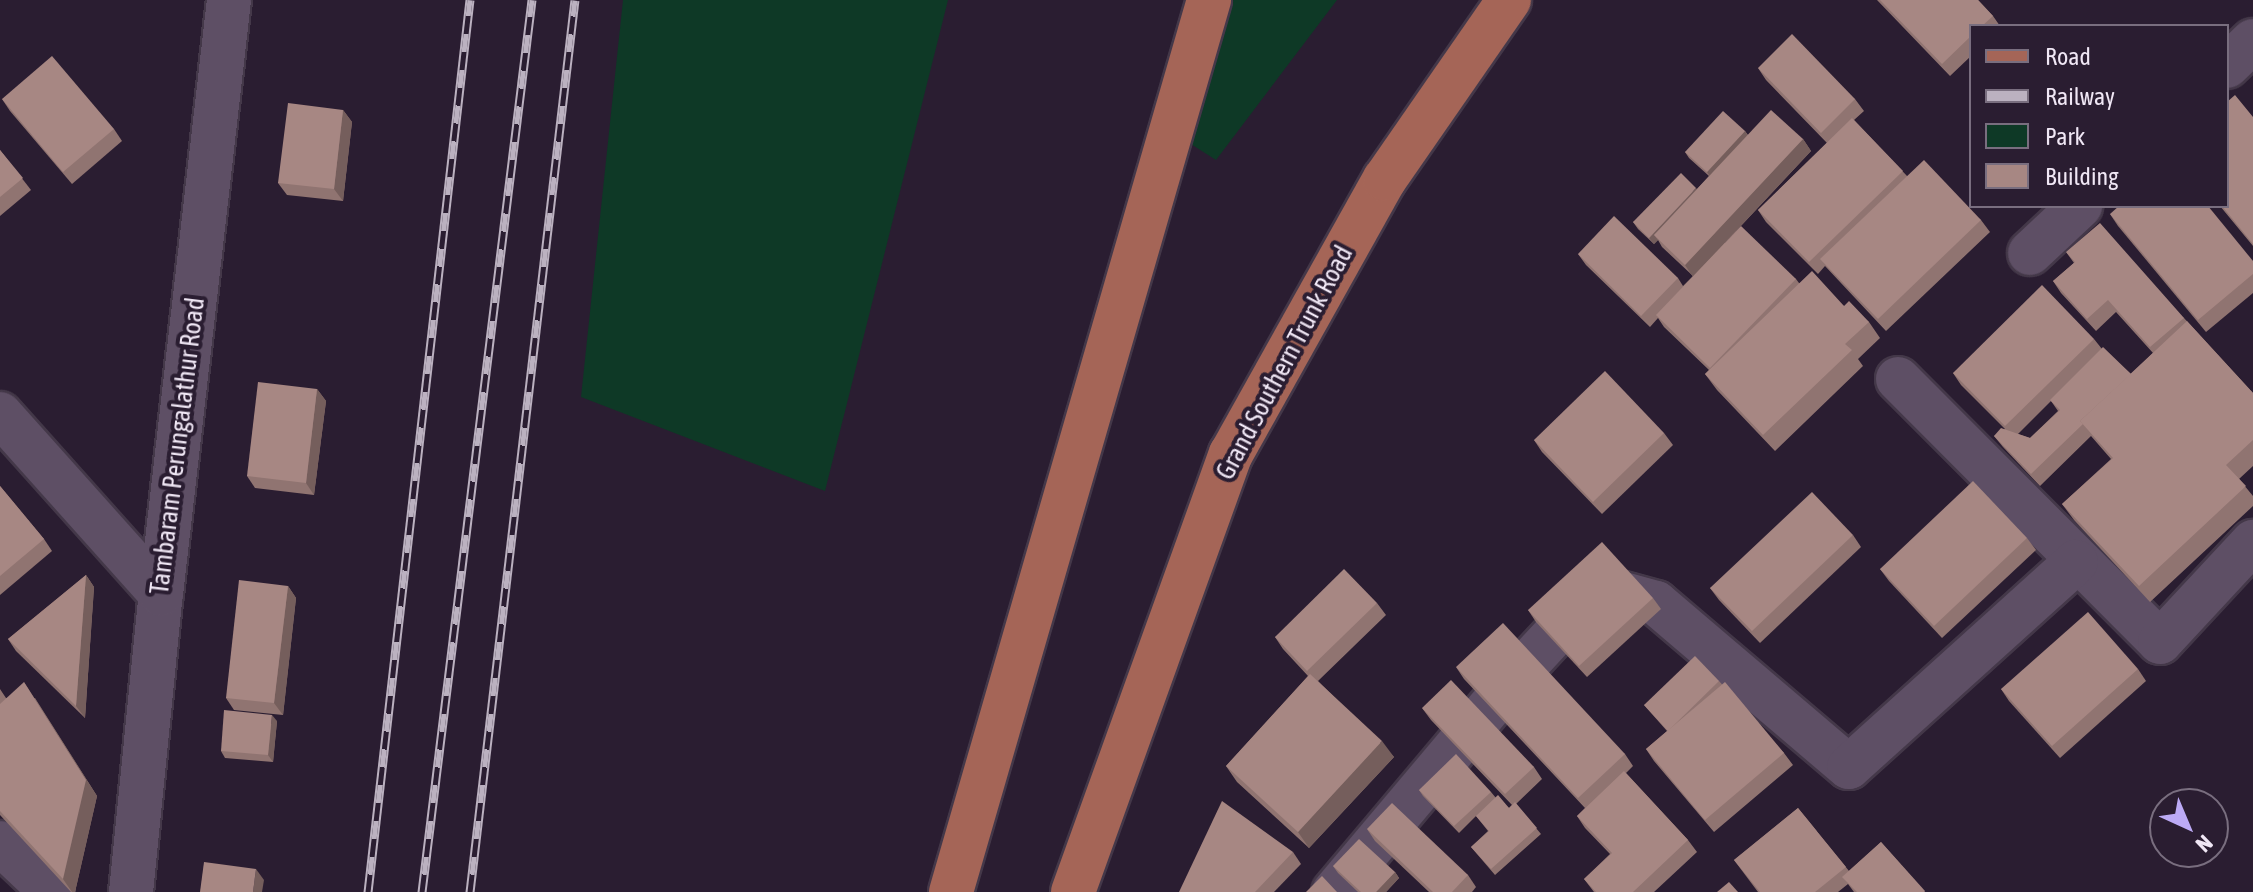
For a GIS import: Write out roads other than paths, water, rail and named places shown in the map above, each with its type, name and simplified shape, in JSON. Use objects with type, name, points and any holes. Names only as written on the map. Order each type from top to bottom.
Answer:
[{"type":"main road","points":[[951,892],[1209,0]]},
{"type":"main road","name":"Grand Southern Trunk Road","points":[[1073,892],[1231,454],[1385,179],[1509,0]]},
{"type":"street","name":"Tambaram Perungalathur Road","points":[[131,892],[161,594],[229,0]]},
{"type":"street","points":[[2229,64],[2253,41]]},
{"type":"street","points":[[2030,253],[2078,208]]},
{"type":"street","points":[[1898,379],[2076,562],[2160,642],[2253,542]]},
{"type":"street","points":[[0,414],[161,594]]},
{"type":"street","points":[[1334,892],[1514,678],[1567,621],[1605,589],[1656,603],[1849,767],[2076,562]]},
{"type":"street","points":[[0,843],[52,892]]},
{"type":"railway","points":[[368,892],[470,0]]},
{"type":"railway","points":[[422,892],[532,0]]},
{"type":"railway","points":[[470,892],[575,0]]}]
